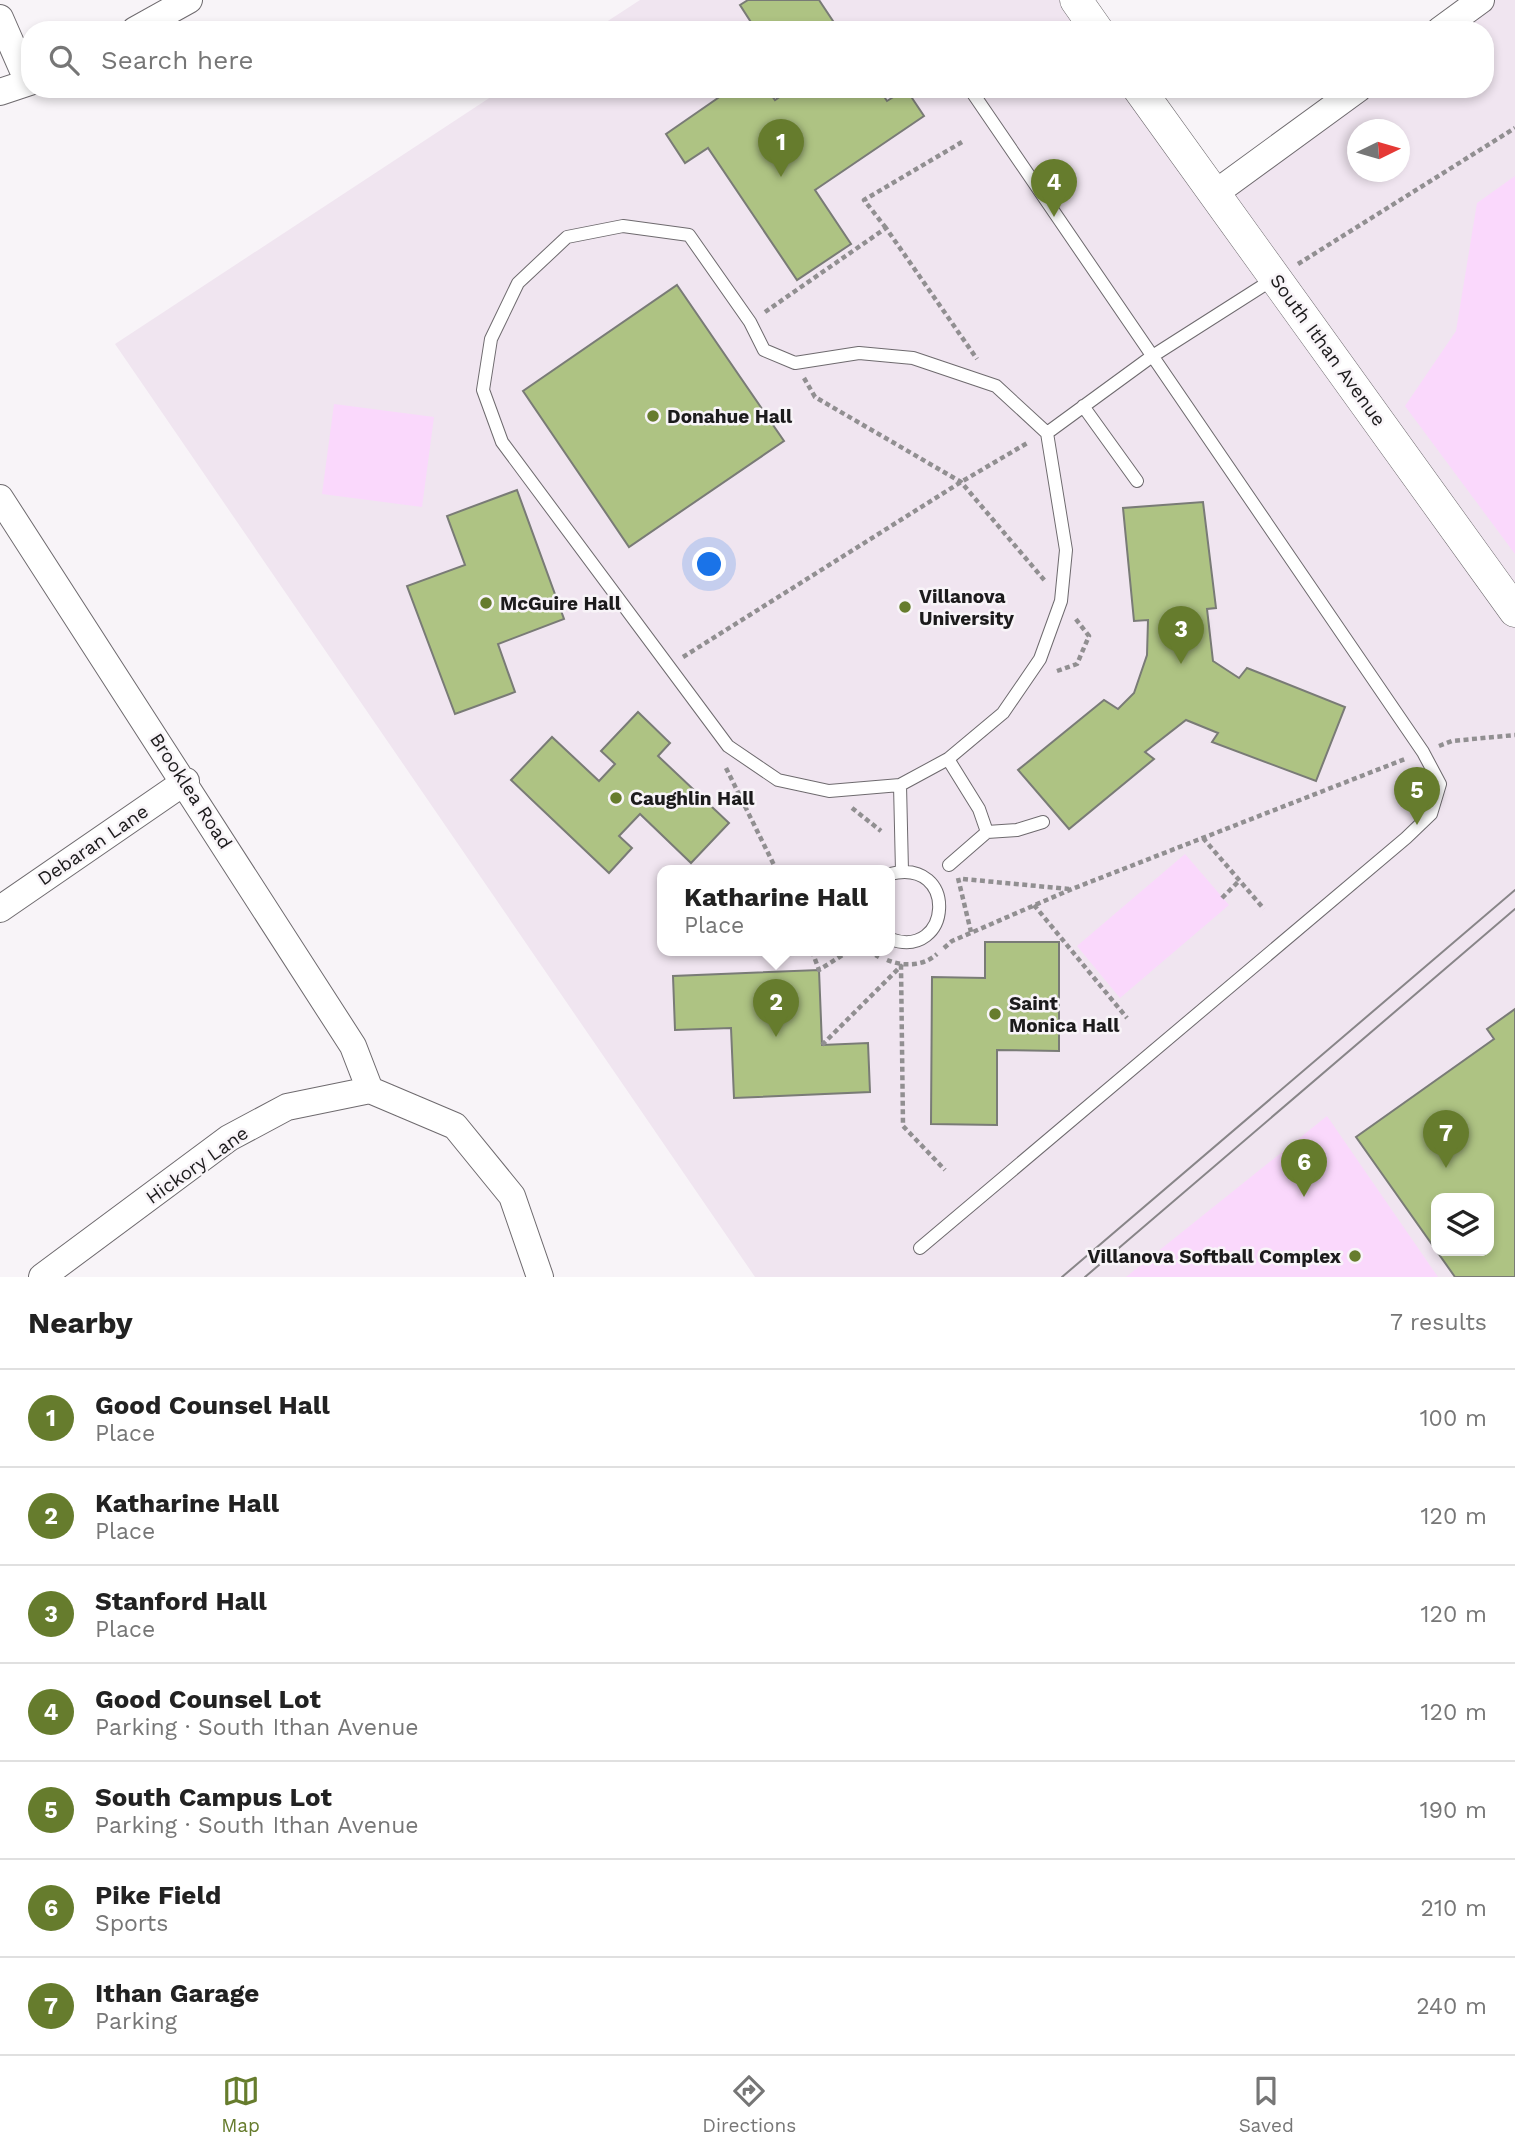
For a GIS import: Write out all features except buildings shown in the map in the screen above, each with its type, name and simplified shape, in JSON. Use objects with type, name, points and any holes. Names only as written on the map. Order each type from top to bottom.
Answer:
[{"type":"street","points":[[151,21],[189,0]]},
{"type":"street","points":[[1076,0],[1091,21]]},
{"type":"street","points":[[1452,21],[1481,0]]},
{"type":"street","points":[[0,18],[21,64]]},
{"type":"street","points":[[0,92],[21,85]]},
{"type":"street","name":"South Ithan Avenue","points":[[1145,98],[1515,611]]},
{"type":"street","points":[[1214,194],[1346,98]]},
{"type":"street","name":"Brooklea Road","points":[[0,498],[186,782],[353,1046],[370,1090]]},
{"type":"street","name":"Debaran Lane","points":[[0,909],[186,782]]},
{"type":"street","points":[[370,1090],[455,1126],[512,1196],[540,1277]]},
{"type":"street","name":"Hickory Lane","points":[[42,1277],[229,1138],[287,1107],[370,1090]]},
{"type":"lane","points":[[920,1248],[1431,814],[1440,784],[1423,752],[1151,358],[976,98]]},
{"type":"lane","points":[[623,226],[689,235],[750,322],[764,351],[795,363],[859,353],[913,358],[996,386],[1046,433],[1066,550],[1061,601],[1040,659],[1003,713],[948,760],[900,785],[829,791],[778,780],[728,746],[691,701],[670,665],[502,442],[483,390],[491,339],[518,283],[567,237],[623,226]]},
{"type":"lane","points":[[1046,433],[1151,358],[1277,278]]},
{"type":"lane","points":[[1083,406],[1137,481]]},
{"type":"lane","points":[[948,760],[979,809],[987,832]]},
{"type":"lane","points":[[895,940],[905,943],[917,941],[926,935],[939,916],[940,905],[932,884],[923,876],[896,872],[900,785]]},
{"type":"lane","points":[[949,865],[987,832],[1017,830],[1043,821]]},
{"type":"path","points":[[1277,278],[1515,128]]},
{"type":"path","points":[[962,142],[863,200],[886,228],[996,386]]},
{"type":"path","points":[[750,322],[886,228]]},
{"type":"path","points":[[795,363],[815,397],[961,482],[1061,601]]},
{"type":"path","points":[[670,665],[961,482],[1046,433]]},
{"type":"path","points":[[822,1045],[901,966],[930,960],[952,941],[1072,889],[1452,741],[1515,735]]},
{"type":"path","points":[[723,761],[774,865]]},
{"type":"path","points":[[1203,838],[1264,909]]},
{"type":"path","points":[[958,878],[1072,889]]},
{"type":"path","points":[[1223,898],[1239,881]]},
{"type":"path","points":[[1034,905],[1127,1018]]},
{"type":"path","points":[[814,956],[819,970],[841,956]]},
{"type":"path","points":[[901,966],[903,1126],[945,1170]]},
{"type":"shaded area","points":[[640,0],[1076,0],[1091,21],[608,21]]},
{"type":"shaded area","name":"Villanova University","points":[[1481,0],[1515,0],[1515,1277],[755,1277],[115,344],[489,98],[1145,98],[1214,194],[1346,98],[1494,98],[1494,21],[1452,21]]},
{"type":"shaded area","points":[[1515,176],[1515,554],[1405,406],[1456,331],[1477,203]]},
{"type":"shaded area","points":[[334,404],[434,417],[422,507],[322,494]]},
{"type":"shaded area","points":[[1185,854],[1229,905],[1120,998],[1077,946]]},
{"type":"shaded area","points":[[1327,1116],[1438,1277],[1126,1277]]},
{"type":"tram line","points":[[1062,1277],[1515,890]]},
{"type":"tram line","points":[[1085,1277],[1515,909]]},
{"type":"place","name":"Good Counsel Hall","points":[[781,177]]},
{"type":"place","name":"Good Counsel Lot","points":[[1054,217]]},
{"type":"place","name":"Donahue Hall","points":[[653,416]]},
{"type":"place","name":"McGuire Hall","points":[[486,603]]},
{"type":"place","name":"Villanova University","points":[[905,607]]},
{"type":"place","name":"Stanford Hall","points":[[1181,664]]},
{"type":"place","name":"Caughlin Hall","points":[[616,798]]},
{"type":"place","name":"South Campus Lot","points":[[1417,825]]},
{"type":"place","name":"Saint Monica Hall","points":[[995,1014]]},
{"type":"place","name":"Katharine Hall","points":[[776,1037]]},
{"type":"place","name":"Ithan Garage","points":[[1446,1168]]},
{"type":"place","name":"Pike Field","points":[[1304,1197]]},
{"type":"place","name":"Villanova Softball Complex","points":[[1355,1256]]}]
